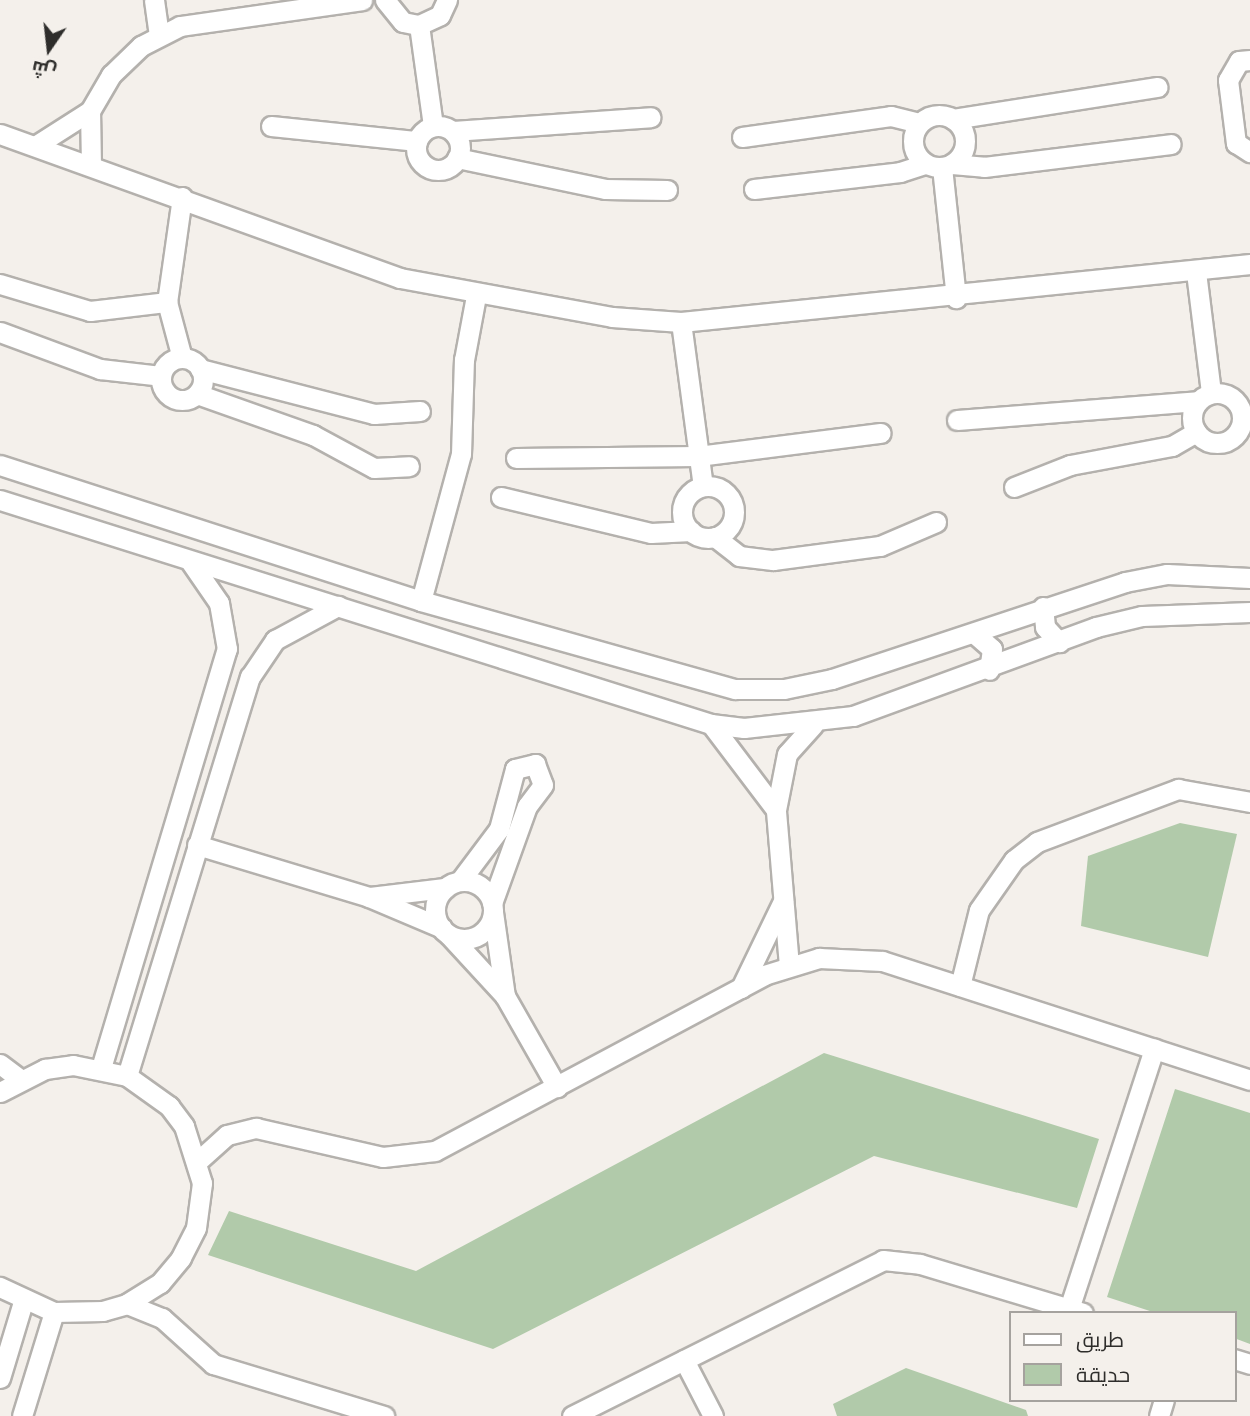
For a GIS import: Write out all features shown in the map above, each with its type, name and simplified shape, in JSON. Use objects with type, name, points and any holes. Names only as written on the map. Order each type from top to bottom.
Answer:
[{"type":"street","points":[[154,0],[159,35]]},
{"type":"street","points":[[35,146],[90,111],[125,59],[159,35],[180,26],[362,0]]},
{"type":"street","points":[[385,0],[403,22],[419,25],[440,15],[447,0]]},
{"type":"street","points":[[419,25],[433,126]]},
{"type":"street","points":[[1250,60],[1239,61],[1228,80],[1236,143],[1250,152]]},
{"type":"street","points":[[742,138],[891,116],[919,123],[935,115],[953,119],[1158,88]]},
{"type":"street","points":[[90,111],[91,166]]},
{"type":"street","points":[[433,126],[453,131],[650,117]]},
{"type":"street","points":[[940,165],[965,142],[953,119]]},
{"type":"street","points":[[919,123],[912,140],[940,165],[956,298]]},
{"type":"street","points":[[271,126],[417,141],[433,126]]},
{"type":"street","points":[[453,131],[457,158]]},
{"type":"street","points":[[0,134],[181,197],[325,255],[476,296],[681,322],[956,298],[1250,264]]},
{"type":"street","points":[[417,141],[419,159],[434,169],[457,158],[605,190],[667,190]]},
{"type":"street","points":[[754,189],[900,173],[940,165],[984,167],[1171,144]]},
{"type":"street","points":[[181,197],[167,302],[182,358],[200,369],[374,414],[420,411]]},
{"type":"street","points":[[1196,272],[1212,396]]},
{"type":"street","points":[[0,284],[90,311],[167,302]]},
{"type":"street","points":[[421,601],[461,454],[464,360],[476,296]]},
{"type":"street","points":[[681,322],[703,486]]},
{"type":"street","points":[[0,332],[100,369],[161,376],[182,358]]},
{"type":"street","points":[[197,394],[200,369]]},
{"type":"street","points":[[161,376],[173,398],[197,394],[313,435],[374,468],[409,466]]},
{"type":"street","points":[[957,420],[1212,396],[1250,389]]},
{"type":"street","points":[[1212,396],[1242,415],[1241,440],[1217,443],[1196,432],[1192,417],[1212,396]]},
{"type":"street","points":[[1014,487],[1070,465],[1172,446],[1196,432]]},
{"type":"street","points":[[516,458],[698,456],[881,433]]},
{"type":"street","points":[[0,466],[421,601],[735,689],[808,685],[976,635],[1043,607],[1167,574],[1250,578]]},
{"type":"street","points":[[691,531],[682,509],[689,495],[703,486],[722,490],[734,506],[731,525],[715,537]]},
{"type":"street","points":[[501,497],[651,533],[691,531],[715,537],[739,556],[773,560],[880,546],[936,522]]},
{"type":"street","points":[[0,500],[710,724],[813,725],[989,670],[1059,642],[1142,616],[1250,612]]},
{"type":"street","points":[[101,1068],[227,649],[219,603],[190,561]]},
{"type":"street","points":[[127,1076],[197,845],[261,657],[293,626],[338,606]]},
{"type":"street","points":[[1043,607],[1045,627],[1059,642]]},
{"type":"street","points":[[976,635],[992,649],[989,670]]},
{"type":"street","points":[[710,724],[776,810]]},
{"type":"street","points":[[789,966],[776,810],[787,754],[813,725]]},
{"type":"street","points":[[960,986],[979,911],[1014,860],[1037,842],[1178,789],[1250,802]]},
{"type":"street","points":[[197,845],[369,897],[445,931],[477,936],[493,907],[519,802],[492,843],[453,885],[435,912],[445,931],[505,996],[557,1087]]},
{"type":"street","points":[[369,897],[453,885],[480,886],[493,907],[505,996]]},
{"type":"street","points":[[741,988],[783,900]]},
{"type":"street","points":[[184,1126],[227,1135],[256,1128],[383,1157],[409,1156],[458,1140],[741,988],[789,966],[851,956],[960,986],[1250,1080]]},
{"type":"street","points":[[572,1416],[883,1260],[920,1264],[1076,1311],[1154,1049]]},
{"type":"street","points":[[0,1064],[20,1079]]},
{"type":"street","points":[[0,1090],[46,1069],[101,1068],[127,1076],[159,1097],[184,1126],[198,1161],[196,1228],[160,1283],[127,1304],[91,1313],[54,1312],[23,1302],[0,1287]]},
{"type":"street","points":[[198,1161],[227,1135]]},
{"type":"street","points":[[160,1283],[162,1318]]},
{"type":"street","points":[[0,1378],[23,1302]]},
{"type":"street","points":[[127,1304],[162,1318],[213,1364],[332,1408],[384,1416]]},
{"type":"street","points":[[22,1416],[54,1312]]},
{"type":"street","points":[[684,1360],[713,1416]]},
{"type":"green space","points":[[1180,823],[1237,834],[1208,957],[1081,926],[1088,856]]},
{"type":"green space","points":[[824,1053],[1099,1139],[1077,1208],[874,1156],[493,1349],[208,1255],[229,1211],[416,1271]]},
{"type":"green space","points":[[1175,1089],[1250,1113],[1250,1344],[1236,1339],[1236,1311],[1150,1311],[1107,1297]]},
{"type":"green space","points":[[906,1368],[1026,1410],[1028,1416],[837,1416],[833,1404]]}]
